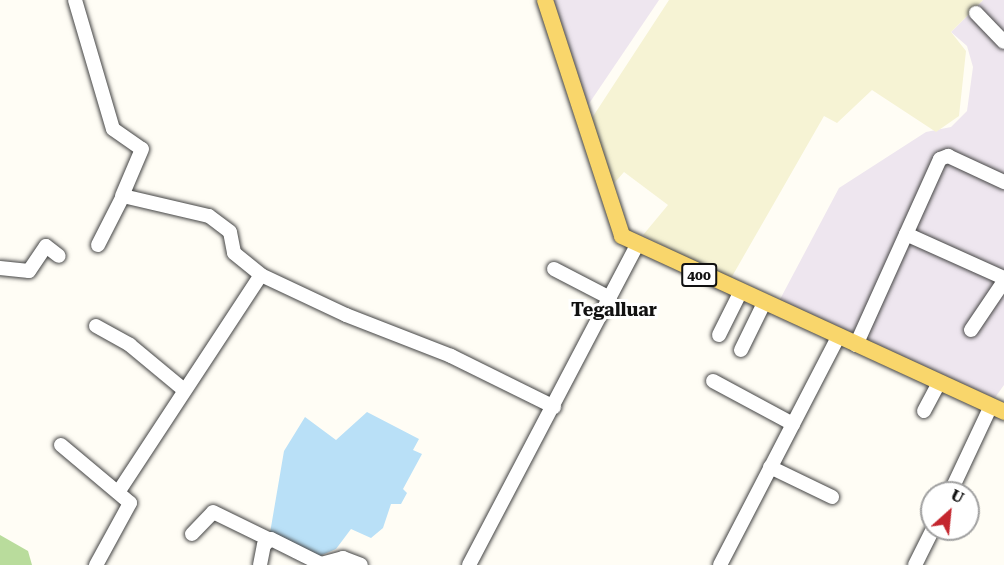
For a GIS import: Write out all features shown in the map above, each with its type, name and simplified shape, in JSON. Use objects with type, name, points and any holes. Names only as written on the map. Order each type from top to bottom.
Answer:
[{"type":"main road","name":"400","points":[[544,0],[618,229],[636,247],[997,409]]},
{"type":"street","points":[[75,0],[113,129],[142,149],[98,245]]},
{"type":"street","points":[[976,13],[1004,42]]},
{"type":"street","points":[[856,345],[942,157],[1004,182]]},
{"type":"street","points":[[122,196],[209,216],[230,232],[234,253],[261,275],[346,315],[451,356],[554,407]]},
{"type":"street","points":[[906,234],[1004,280],[970,330]]},
{"type":"street","points":[[0,268],[29,271],[46,246],[59,256]]},
{"type":"street","points":[[469,565],[636,247]]},
{"type":"street","points":[[554,269],[610,298]]},
{"type":"street","points":[[119,491],[183,389],[261,275]]},
{"type":"street","points":[[719,335],[740,293]]},
{"type":"street","points":[[741,350],[764,303]]},
{"type":"street","points":[[96,326],[130,345],[183,389]]},
{"type":"street","points":[[720,565],[838,337]]},
{"type":"street","points":[[713,381],[793,424]]},
{"type":"street","points":[[924,411],[939,383]]},
{"type":"street","points":[[957,481],[997,409]]},
{"type":"street","points":[[61,445],[119,491],[131,507],[96,565]]},
{"type":"street","points":[[770,467],[832,497]]},
{"type":"street","points":[[192,534],[213,512],[321,564],[343,558],[361,565]]},
{"type":"street","points":[[260,565],[268,539]]},
{"type":"street","points":[[915,565],[927,541]]},
{"type":"shaded area","points":[[550,0],[659,0],[584,111]]},
{"type":"shaded area","points":[[669,0],[983,0],[951,32],[966,51],[959,116],[936,132],[872,90],[837,123],[824,116],[730,280],[643,235],[668,205],[624,172],[609,189],[590,121]]},
{"type":"shaded area","points":[[983,0],[1004,0],[1004,385],[994,399],[777,305],[839,188],[926,132],[951,127],[967,111],[973,67],[967,46],[951,32]]},
{"type":"green space","points":[[0,535],[28,551],[32,565],[0,565]]},
{"type":"water","points":[[367,412],[419,439],[413,450],[422,454],[403,489],[407,493],[401,504],[391,504],[383,528],[371,538],[351,529],[336,549],[315,558],[270,533],[284,451],[305,417],[336,440]]},
{"type":"district","name":"Tegalluar","points":[[614,310]]}]
